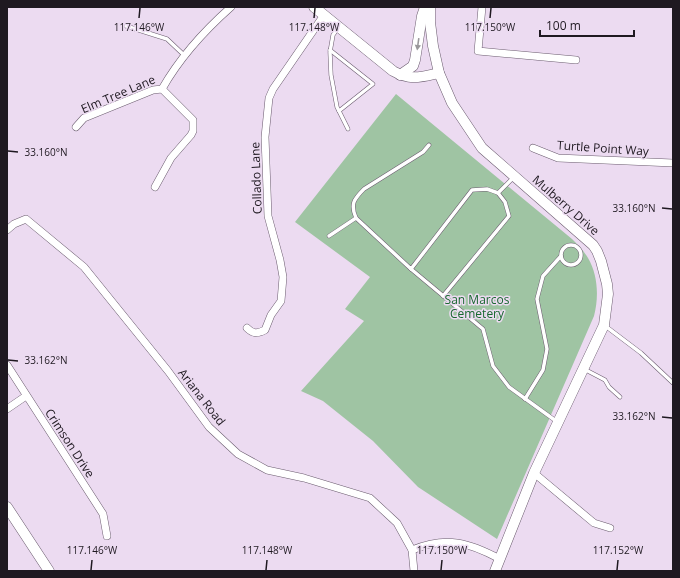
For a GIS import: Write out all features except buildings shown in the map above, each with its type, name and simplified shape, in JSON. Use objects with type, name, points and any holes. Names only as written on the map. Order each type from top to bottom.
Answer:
[{"type":"main road","points":[[314,7],[393,72],[408,78],[417,78],[439,73]]},
{"type":"main road","points":[[400,75],[413,66],[416,60],[422,16],[425,7]]},
{"type":"main road","name":"Mulberry Drive","points":[[430,7],[433,46],[439,73],[452,103],[482,148],[593,245],[597,251],[604,272],[608,294],[604,325],[534,473],[495,571]]},
{"type":"main road","points":[[7,507],[49,571]]},
{"type":"street","name":"Elm Tree Lane","points":[[76,127],[84,118],[153,90],[162,89],[168,79],[208,28],[231,7]]},
{"type":"street","points":[[482,7],[478,51],[576,60]]},
{"type":"street","name":"Collado Lane","points":[[247,328],[251,332],[258,333],[264,330],[270,315],[281,301],[283,277],[268,216],[269,208],[265,137],[269,98],[273,89],[324,14]]},
{"type":"street","points":[[155,187],[171,158],[193,131],[193,120],[162,89]]},
{"type":"street","name":"Turtle Point Way","points":[[532,148],[558,158],[673,162]]},
{"type":"street","name":"Ariana Road","points":[[7,230],[14,224],[26,219],[84,267],[137,335],[168,371],[209,427],[238,454],[267,470],[304,478],[370,498],[397,523],[412,550],[414,571]]},
{"type":"street","name":"Crimson Drive","points":[[7,365],[103,514],[107,536]]},
{"type":"street","points":[[7,409],[26,396]]},
{"type":"street","points":[[534,473],[594,523],[610,528]]},
{"type":"street","points":[[412,550],[426,544],[451,542],[468,545],[500,559]]},
{"type":"lane","points":[[126,26],[167,38],[186,56]]},
{"type":"lane","points":[[339,27],[333,35],[330,50],[333,89],[339,111],[348,128]]},
{"type":"lane","points":[[330,50],[373,84],[339,111]]},
{"type":"lane","points":[[429,145],[423,152],[364,189],[357,196],[353,204],[356,218],[443,296],[483,329],[493,366],[509,387],[558,423]]},
{"type":"lane","points":[[498,193],[514,177]]},
{"type":"lane","points":[[411,268],[472,190],[487,189],[498,193],[505,202],[509,216],[443,296]]},
{"type":"lane","points":[[329,236],[356,218]]},
{"type":"lane","points":[[525,399],[543,370],[547,349],[537,299],[543,276],[561,256],[563,250],[570,245],[578,249],[580,254],[579,260],[572,264],[564,261],[561,256]]},
{"type":"lane","points":[[604,325],[641,352],[673,383]]},
{"type":"lane","points":[[583,368],[605,380],[609,387],[620,397]]},
{"type":"green space","name":"San Marcos Cemetery","points":[[396,94],[572,239],[583,250],[588,258],[596,279],[597,301],[594,316],[497,539],[418,487],[373,441],[323,401],[301,391],[364,321],[345,309],[370,277],[295,222]]}]
